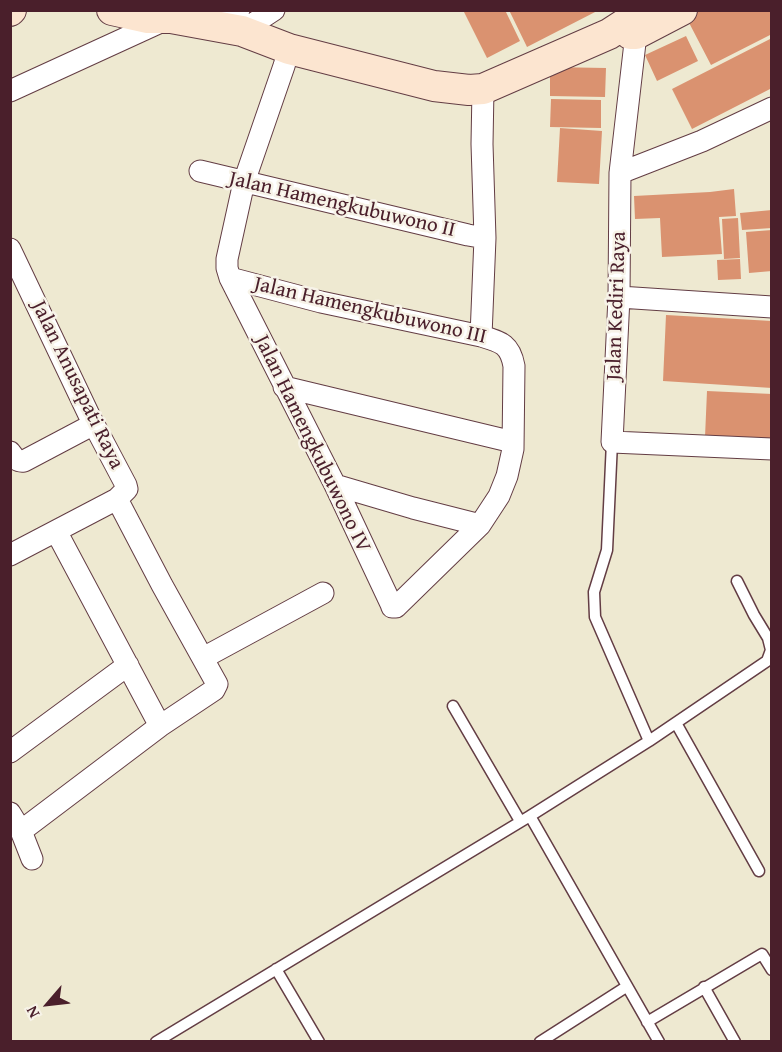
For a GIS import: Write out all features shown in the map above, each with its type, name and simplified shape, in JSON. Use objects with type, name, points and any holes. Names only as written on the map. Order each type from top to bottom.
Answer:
[{"type":"street","points":[[112,10],[148,18],[171,18],[209,25],[240,21],[274,10]]},
{"type":"street","points":[[240,21],[289,49],[434,86],[469,90],[483,89],[631,24],[682,10]]},
{"type":"street","points":[[10,91],[171,18]]},
{"type":"street","name":"Jalan Kediri Raya","points":[[612,442],[619,297],[620,173],[631,24]]},
{"type":"street","points":[[230,278],[227,259],[244,182],[289,49]]},
{"type":"street","points":[[481,336],[485,238],[483,89]]},
{"type":"street","points":[[620,173],[702,141],[771,108]]},
{"type":"street","name":"Jalan Hamengkubuwono II","points":[[200,171],[485,238]]},
{"type":"street","name":"Jalan Anusapati Raya","points":[[10,249],[94,424],[162,585],[217,684],[214,690],[160,726]]},
{"type":"street","name":"Jalan Hamengkubuwono III","points":[[230,278],[321,302],[481,336],[503,343],[512,354],[514,366],[513,442]]},
{"type":"street","name":"Jalan Hamengkubuwono IV","points":[[230,278],[335,485],[393,607],[396,607],[480,525]]},
{"type":"street","points":[[619,297],[771,307]]},
{"type":"street","points":[[284,387],[513,442],[507,476],[499,496],[480,525],[335,485]]},
{"type":"street","points":[[10,452],[16,460],[24,461],[94,424]]},
{"type":"street","points":[[612,442],[771,449]]},
{"type":"street","points":[[10,555],[122,494]]},
{"type":"street","points":[[32,859],[14,819],[160,726],[56,531]]},
{"type":"street","points":[[203,658],[323,593]]},
{"type":"street","points":[[10,752],[128,665]]},
{"type":"lane","name":"Jalan Kediri Raya","points":[[612,442],[607,550],[594,592],[596,617],[650,741]]},
{"type":"lane","points":[[156,1041],[525,819],[650,741],[767,661],[771,650],[768,638],[737,581]]},
{"type":"lane","points":[[453,706],[525,819],[659,1041]]},
{"type":"lane","points":[[676,723],[759,871]]},
{"type":"lane","points":[[647,1022],[762,954],[771,969]]},
{"type":"lane","points":[[276,969],[319,1041]]},
{"type":"lane","points":[[540,1041],[626,987]]},
{"type":"lane","points":[[704,987],[735,1041]]},
{"type":"building","points":[[463,10],[505,10],[520,41],[487,58]]},
{"type":"building","points":[[509,10],[599,10],[527,47]]},
{"type":"building","points":[[693,10],[772,10],[772,34],[711,65],[685,15]]},
{"type":"building","points":[[686,36],[698,61],[657,81],[645,55]]},
{"type":"building","points":[[772,38],[772,88],[692,129],[672,89]]},
{"type":"building","points":[[550,67],[606,68],[605,97],[550,96]]},
{"type":"building","points":[[551,99],[601,100],[601,128],[550,127]]},
{"type":"building","points":[[560,128],[602,131],[599,184],[557,182]]},
{"type":"building","points":[[734,189],[736,216],[719,217],[722,254],[662,257],[660,218],[635,219],[634,196]]},
{"type":"building","points":[[772,210],[772,228],[742,230],[740,213]]},
{"type":"building","points":[[738,218],[740,258],[724,259],[722,219]]},
{"type":"building","points":[[772,230],[772,271],[749,273],[746,232]]},
{"type":"building","points":[[740,259],[741,279],[718,280],[717,260]]},
{"type":"building","points":[[666,315],[772,321],[772,388],[663,381]]},
{"type":"building","points":[[707,391],[772,394],[772,441],[705,437]]}]
